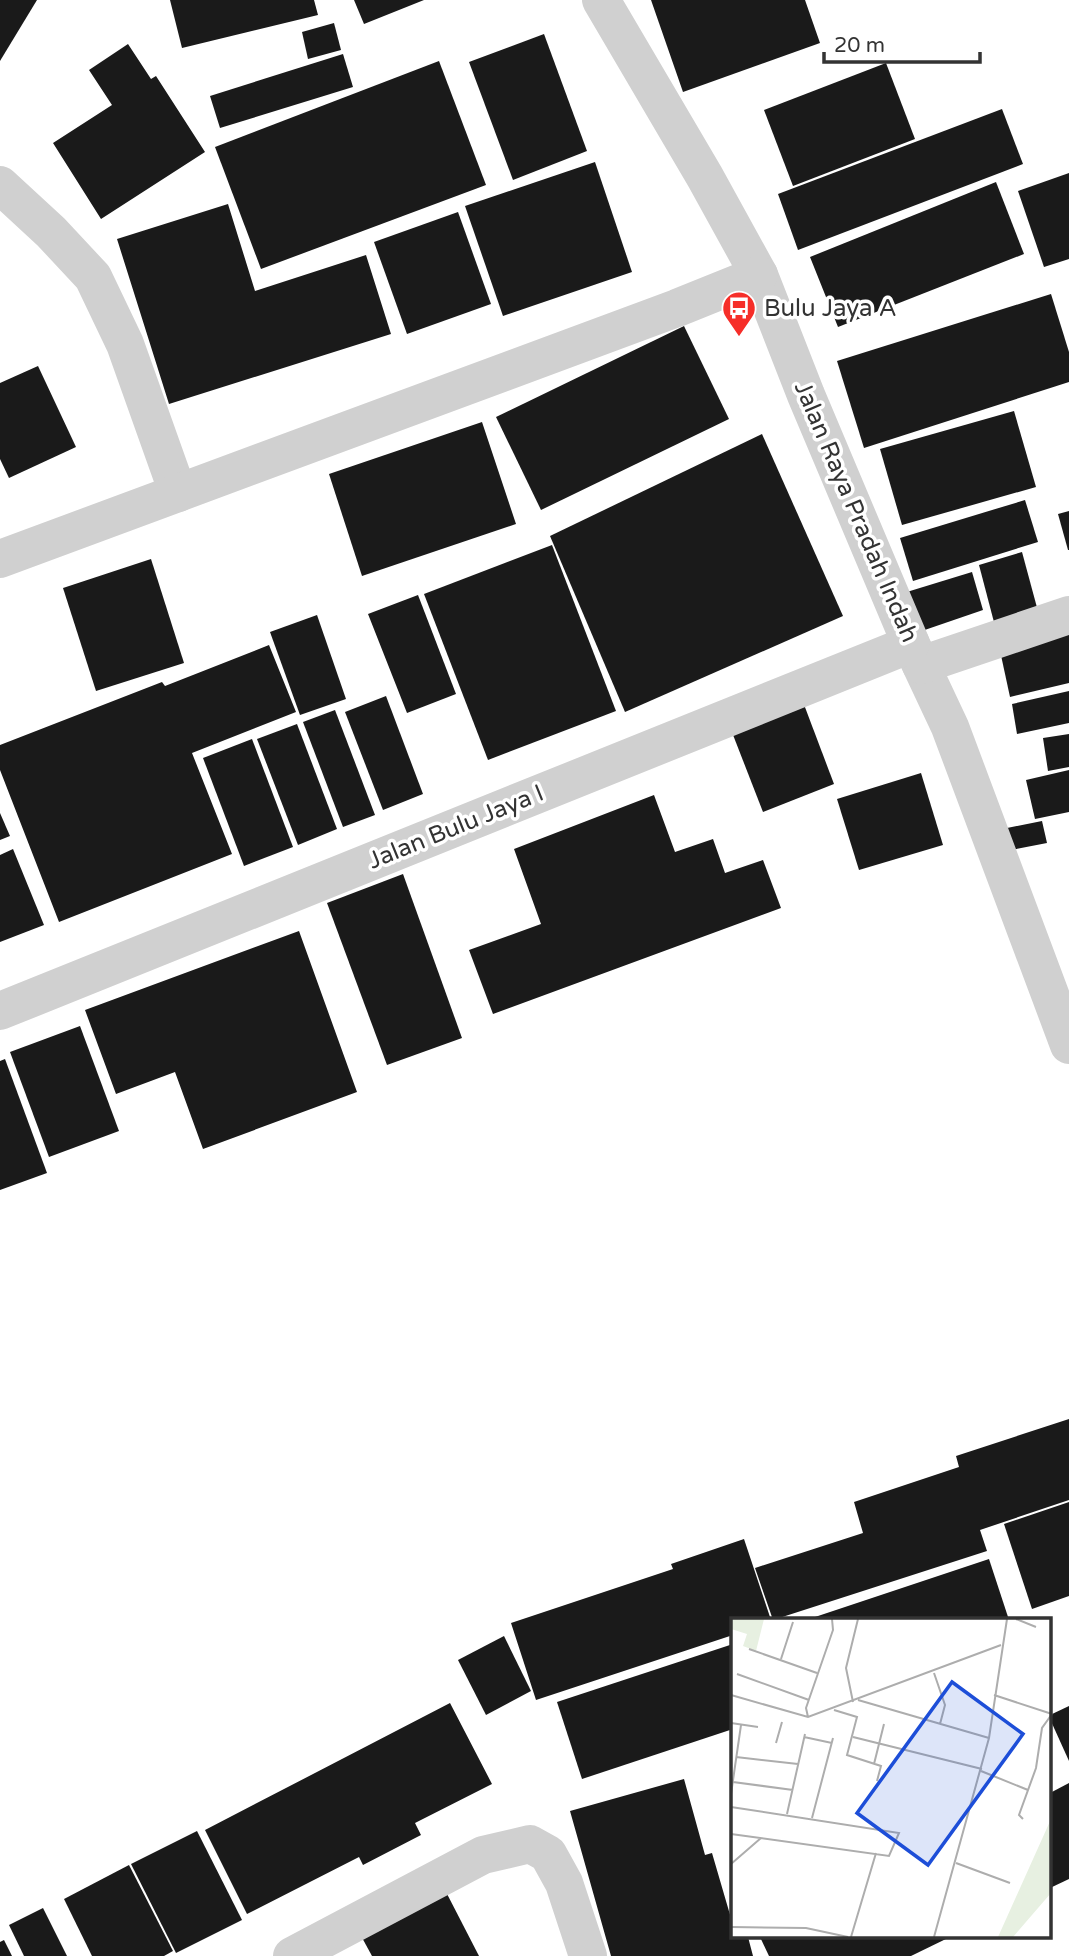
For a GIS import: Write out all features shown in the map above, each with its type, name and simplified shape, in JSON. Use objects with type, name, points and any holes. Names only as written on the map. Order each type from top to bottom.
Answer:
[{"type":"street","name":"Jalan Raya Pradah Indah","points":[[601,0],[759,275],[806,395],[916,654],[950,727],[1069,1045]]},
{"type":"street","points":[[0,185],[51,232],[93,277],[125,344],[178,493]]},
{"type":"street","points":[[0,559],[677,309],[759,275]]},
{"type":"street","name":"Jalan Bulu Jaya I","points":[[0,1011],[916,654],[1069,615]]},
{"type":"street","points":[[292,1956],[483,1855],[530,1844],[548,1854],[564,1883],[588,1956]]},
{"type":"building","points":[[0,0],[37,0],[0,61]]},
{"type":"building","points":[[170,0],[314,0],[318,15],[182,48]]},
{"type":"building","points":[[354,0],[424,0],[364,24]]},
{"type":"building","points":[[651,0],[805,0],[820,43],[683,92]]},
{"type":"building","points":[[334,23],[341,50],[308,59],[302,32]]},
{"type":"building","points":[[544,34],[587,151],[513,180],[469,62]]},
{"type":"building","points":[[128,44],[151,79],[156,76],[205,152],[101,219],[53,143],[112,105],[89,70]]},
{"type":"building","points":[[343,54],[353,87],[220,128],[210,96]]},
{"type":"building","points":[[439,61],[486,185],[261,269],[215,147]]},
{"type":"building","points":[[886,63],[915,139],[793,186],[764,110]]},
{"type":"building","points":[[1002,109],[1023,164],[798,250],[778,194]]},
{"type":"building","points":[[595,162],[632,272],[503,316],[465,206]]},
{"type":"building","points":[[1069,173],[1069,259],[1044,267],[1018,191]]},
{"type":"building","points":[[996,182],[1024,254],[838,327],[810,257]]},
{"type":"building","points":[[228,204],[255,291],[366,255],[391,334],[169,404],[117,239]]},
{"type":"building","points":[[458,212],[491,304],[407,334],[374,242]]},
{"type":"building","points":[[1051,294],[1069,352],[1069,382],[864,448],[837,361]]},
{"type":"building","points":[[684,326],[729,419],[541,510],[496,417]]},
{"type":"building","points":[[38,366],[76,447],[9,478],[0,459],[0,383]]},
{"type":"building","points":[[1014,411],[1036,487],[902,525],[880,449]]},
{"type":"building","points":[[482,422],[516,524],[362,576],[329,474]]},
{"type":"building","points":[[762,434],[843,616],[625,712],[550,536]]},
{"type":"building","points":[[1025,500],[1038,542],[913,581],[900,538]]},
{"type":"building","points":[[1069,511],[1069,550],[1068,550],[1058,514]]},
{"type":"building","points":[[552,545],[616,711],[488,760],[424,594]]},
{"type":"building","points":[[1022,552],[1039,615],[995,626],[979,565]]},
{"type":"building","points":[[151,559],[184,663],[96,691],[63,588]]},
{"type":"building","points":[[972,572],[983,610],[913,634],[897,595]]},
{"type":"building","points":[[418,595],[456,694],[407,713],[368,614]]},
{"type":"building","points":[[317,615],[346,699],[300,715],[270,632]]},
{"type":"building","points":[[1069,629],[1069,683],[1010,697],[999,646]]},
{"type":"building","points":[[269,645],[296,712],[192,753],[232,854],[59,922],[0,770],[0,745],[162,682],[165,686]]},
{"type":"building","points":[[1069,691],[1069,723],[1017,734],[1012,704]]},
{"type":"building","points":[[800,694],[834,784],[763,812],[728,722]]},
{"type":"building","points":[[386,696],[423,794],[383,810],[345,712]]},
{"type":"building","points":[[335,710],[375,815],[343,827],[303,722]]},
{"type":"building","points":[[297,724],[337,829],[298,845],[257,739]]},
{"type":"building","points":[[1069,734],[1069,767],[1048,771],[1043,738]]},
{"type":"building","points":[[252,739],[293,847],[244,866],[203,758]]},
{"type":"building","points":[[1069,770],[1069,812],[1035,819],[1026,780]]},
{"type":"building","points":[[921,773],[943,845],[859,870],[837,799]]},
{"type":"building","points":[[654,795],[675,852],[713,839],[725,873],[763,860],[781,908],[493,1014],[469,950],[541,924],[514,849]]},
{"type":"building","points":[[0,813],[10,836],[0,840]]},
{"type":"building","points":[[1042,821],[1047,843],[1011,850],[1007,828]]},
{"type":"building","points":[[13,849],[44,925],[0,942],[0,855]]},
{"type":"building","points":[[403,874],[462,1038],[387,1065],[327,903]]},
{"type":"building","points":[[299,931],[357,1092],[203,1149],[175,1072],[116,1094],[85,1010]]},
{"type":"building","points":[[80,1026],[119,1131],[49,1157],[10,1052]]},
{"type":"building","points":[[5,1059],[47,1173],[0,1190],[0,1061]]},
{"type":"building","points":[[1069,1419],[1069,1500],[980,1530],[987,1551],[772,1618],[755,1568],[863,1533],[854,1502],[959,1467],[956,1456]]},
{"type":"building","points":[[1069,1502],[1069,1596],[1032,1609],[1004,1524]]},
{"type":"building","points":[[744,1539],[770,1618],[731,1618],[731,1636],[536,1700],[511,1623],[673,1569],[671,1564]]},
{"type":"building","points":[[989,1559],[1008,1618],[812,1618]]},
{"type":"building","points":[[504,1636],[531,1691],[486,1715],[458,1660]]},
{"type":"building","points":[[731,1645],[731,1730],[582,1779],[557,1702]]},
{"type":"building","points":[[450,1703],[492,1784],[415,1823],[421,1835],[363,1865],[359,1857],[247,1914],[205,1830]]},
{"type":"building","points":[[1069,1706],[1069,1761],[1052,1723],[1052,1714]]},
{"type":"building","points":[[684,1779],[705,1855],[712,1853],[731,1918],[731,1938],[748,1938],[753,1956],[611,1956],[570,1811]]},
{"type":"building","points":[[1069,1783],[1069,1879],[1052,1887],[1052,1792]]},
{"type":"building","points":[[197,1831],[242,1920],[176,1953],[131,1864]]},
{"type":"building","points":[[129,1865],[173,1951],[164,1956],[92,1956],[64,1899]]},
{"type":"building","points":[[445,1890],[479,1956],[372,1956],[360,1934]]},
{"type":"building","points":[[43,1908],[67,1956],[24,1956],[9,1925]]},
{"type":"building","points":[[760,1938],[948,1938],[911,1956],[769,1956]]},
{"type":"building","points":[[4,1940],[12,1956],[0,1956],[0,1942]]},
{"type":"place","name":"Bulu Jaya A","points":[[739,338]]}]
